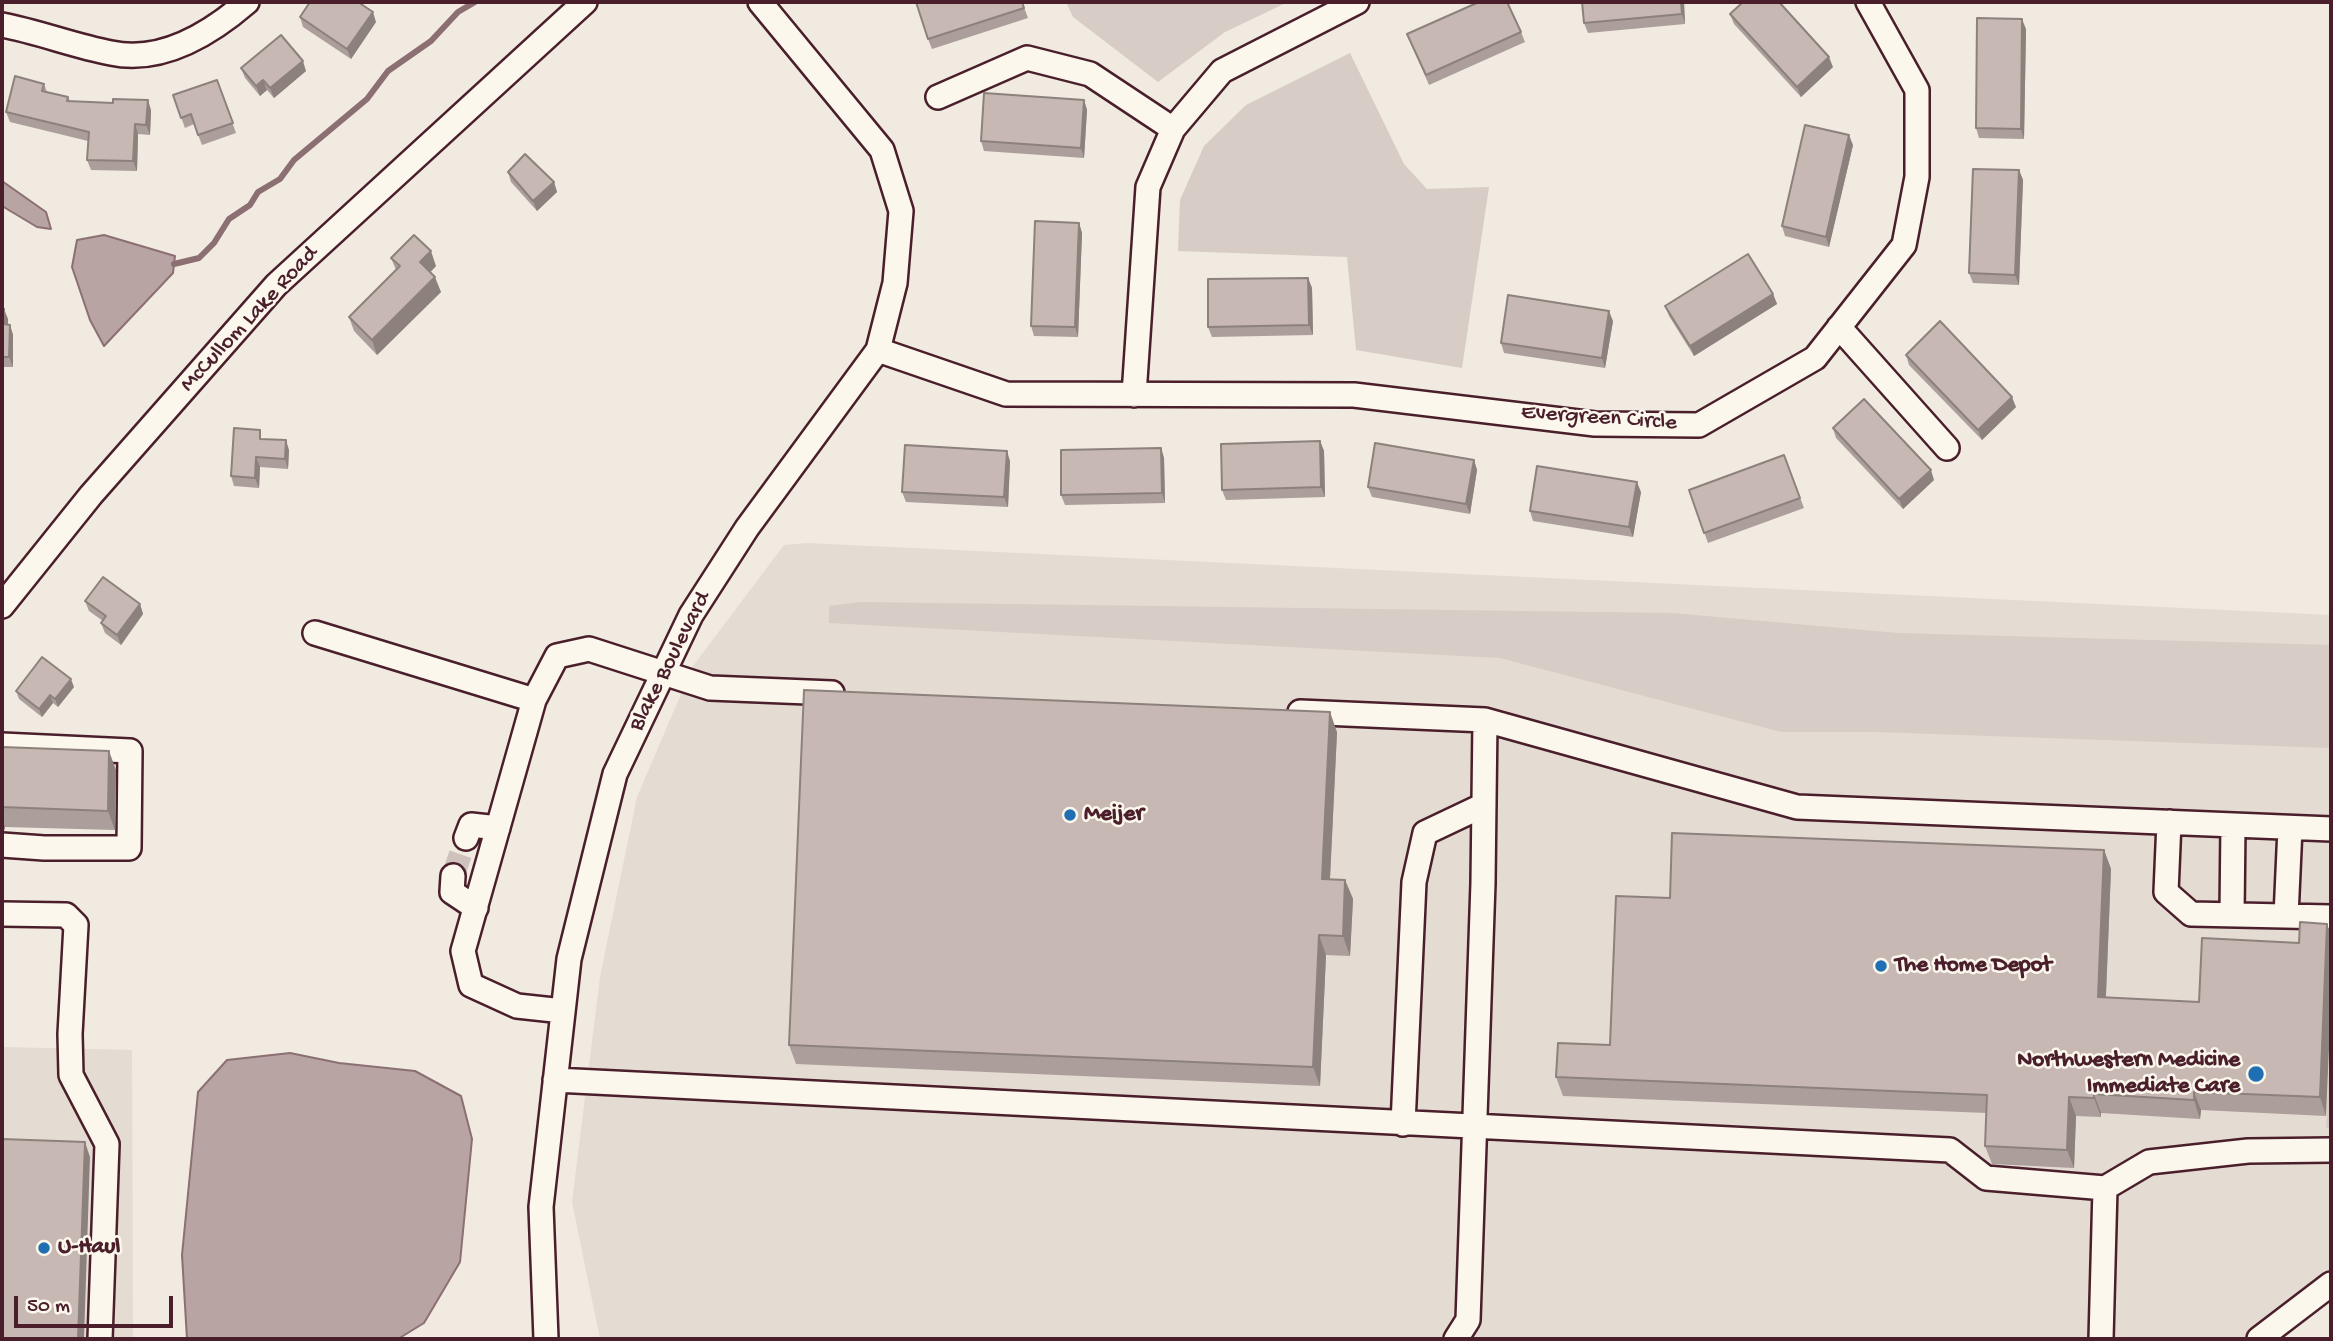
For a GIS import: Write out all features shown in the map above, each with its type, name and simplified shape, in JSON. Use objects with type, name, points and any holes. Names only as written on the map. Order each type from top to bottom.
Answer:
[{"type":"street","points":[[2,25],[114,54],[161,53],[211,31],[247,2]]},
{"type":"street","name":"McCullom Lake Road","points":[[2,606],[91,495],[276,285],[585,2]]},
{"type":"street","name":"Blake Boulevard","points":[[550,1336],[541,1206],[555,1080],[569,959],[615,774],[691,615],[747,528],[878,350],[895,283],[901,211],[882,150],[760,2]]},
{"type":"street","points":[[1134,395],[1148,187],[1173,129],[1222,71],[1357,2]]},
{"type":"street","name":"Evergreen Circle","points":[[878,350],[1006,394],[1354,395],[1595,424],[1699,425],[1815,358],[1904,245],[1917,177],[1917,90],[1868,2]]},
{"type":"street","points":[[939,97],[1027,58],[1090,74],[1173,129]]},
{"type":"street","points":[[1839,327],[1947,448]]},
{"type":"street","points":[[315,633],[534,699]]},
{"type":"street","points":[[563,1011],[517,1006],[471,985],[463,951],[534,699],[557,656],[589,649],[710,688],[848,694]]},
{"type":"street","points":[[1277,711],[1485,720],[1797,807],[2331,829]]},
{"type":"street","points":[[1456,1339],[1468,1320],[1483,883],[1485,720]]},
{"type":"street","points":[[2,745],[130,751],[129,848],[2,845]]},
{"type":"street","points":[[1403,1124],[1414,882],[1425,833],[1484,805]]},
{"type":"street","points":[[2169,822],[2166,892],[2191,914],[2331,917]]},
{"type":"street","points":[[466,838],[471,825],[498,828]]},
{"type":"street","points":[[2232,915],[2233,825]]},
{"type":"street","points":[[2286,916],[2290,828]]},
{"type":"street","points":[[453,876],[452,892],[476,908]]},
{"type":"street","points":[[2,914],[66,915],[76,925],[70,1034],[71,1075],[107,1144],[100,1339]]},
{"type":"street","points":[[555,1080],[1950,1150],[1986,1178],[2105,1188],[2149,1162],[2248,1151],[2331,1150]]},
{"type":"street","points":[[2101,1339],[2105,1188]]},
{"type":"street","points":[[2259,1339],[2331,1283]]},
{"type":"street","points":[[526,1339],[550,1336]]},
{"type":"shaded area","points":[[1066,2],[1288,2],[1225,32],[1158,82],[1073,17]]},
{"type":"shaded area","points":[[1350,53],[1404,164],[1427,189],[1489,187],[1462,368],[1356,350],[1347,257],[1178,251],[1180,200],[1204,146],[1246,105]]},
{"type":"shaded area","points":[[2,181],[46,212],[51,229],[37,227],[2,206]]},
{"type":"shaded area","points":[[104,235],[175,256],[173,273],[104,346],[90,320],[72,267],[77,240]]},
{"type":"shaded area","points":[[807,543],[2331,615],[2331,1296],[2273,1339],[600,1339],[572,1202],[600,977],[637,797],[693,666],[784,545]]},
{"type":"shaded area","points":[[861,602],[1672,613],[1898,633],[2331,645],[2331,748],[1876,732],[1781,732],[1500,658],[829,623],[829,606]]},
{"type":"shaded area","points":[[2331,1017],[2331,1128],[2326,1128]]},
{"type":"shaded area","points":[[2,1047],[132,1050],[133,1339],[2,1339]]},
{"type":"shaded area","points":[[290,1053],[339,1063],[415,1071],[461,1096],[472,1139],[460,1262],[424,1323],[398,1339],[187,1339],[182,1255],[198,1092],[227,1060]]},
{"type":"building","points":[[310,2],[358,2],[373,12],[347,49],[300,17]]},
{"type":"building","points":[[916,2],[1022,2],[1024,8],[928,39]]},
{"type":"building","points":[[1479,2],[1507,2],[1521,32],[1426,75],[1407,34]]},
{"type":"building","points":[[1582,2],[1681,2],[1682,14],[1584,23]]},
{"type":"building","points":[[1743,2],[1779,2],[1829,57],[1797,87],[1730,14]]},
{"type":"building","points":[[1977,18],[2022,19],[2021,129],[1976,128]]},
{"type":"building","points":[[281,35],[303,61],[270,88],[263,80],[256,86],[241,68]]},
{"type":"building","points":[[15,76],[44,84],[42,91],[68,97],[67,101],[113,103],[113,99],[148,100],[146,125],[135,124],[133,161],[87,160],[89,132],[6,112]]},
{"type":"building","points":[[217,80],[233,123],[198,135],[191,114],[181,118],[173,95]]},
{"type":"building","points":[[984,93],[1084,100],[1081,148],[981,141]]},
{"type":"building","points":[[1805,125],[1849,135],[1826,237],[1782,226]]},
{"type":"building","points":[[525,154],[554,182],[533,201],[508,172]]},
{"type":"building","points":[[1973,169],[2019,170],[2015,275],[1969,273]]},
{"type":"building","points":[[1035,221],[1079,223],[1075,327],[1031,326]]},
{"type":"building","points":[[414,235],[431,251],[420,262],[435,277],[372,340],[349,317],[400,266],[391,258]]},
{"type":"building","points":[[1748,254],[1773,294],[1690,346],[1665,306]]},
{"type":"building","points":[[1308,278],[1309,325],[1208,327],[1208,279]]},
{"type":"building","points":[[1508,295],[1609,311],[1602,358],[1501,343]]},
{"type":"building","points":[[2,308],[4,324],[10,325],[9,357],[2,357]]},
{"type":"building","points":[[1940,321],[2012,397],[1978,430],[1906,355]]},
{"type":"building","points":[[1864,399],[1931,470],[1899,499],[1833,428]]},
{"type":"building","points":[[234,428],[260,430],[260,439],[286,440],[285,459],[256,457],[255,478],[231,476]]},
{"type":"building","points":[[1320,441],[1321,487],[1222,490],[1221,444]]},
{"type":"building","points":[[1375,443],[1474,460],[1466,504],[1368,487]]},
{"type":"building","points":[[905,445],[1007,451],[1004,497],[902,492]]},
{"type":"building","points":[[1161,448],[1162,493],[1061,495],[1061,450]]},
{"type":"building","points":[[1784,455],[1800,498],[1704,533],[1689,490]]},
{"type":"building","points":[[1537,466],[1637,482],[1629,527],[1530,511]]},
{"type":"building","points":[[103,577],[140,604],[117,635],[101,623],[106,616],[85,601]]},
{"type":"building","points":[[42,657],[71,679],[55,699],[50,695],[39,709],[16,691]]},
{"type":"building","name":"Meijer","points":[[804,690],[1330,712],[1322,879],[1345,880],[1343,936],[1319,935],[1313,1067],[789,1045]]},
{"type":"building","points":[[2,747],[109,751],[108,811],[2,807]]},
{"type":"building","name":"The Home Depot","points":[[1672,833],[2104,850],[2098,997],[2199,1002],[2202,938],[2299,943],[2300,922],[2327,924],[2320,1097],[2194,1092],[2194,1100],[2094,1094],[2094,1098],[2069,1097],[2067,1150],[1985,1146],[1987,1095],[1556,1077],[1558,1043],[1610,1045],[1616,896],[1670,898]]},
{"type":"building","name":"U-Haul","points":[[2,1139],[85,1142],[78,1339],[2,1339]]},
{"type":"waterway","points":[[174,264],[199,258],[214,243],[229,219],[250,205],[258,192],[280,179],[294,160],[367,99],[388,71],[431,41],[458,12],[475,2]]},
{"type":"tunnel","points":[[453,876],[466,838]]},
{"type":"place","name":"Meijer","points":[[1070,815]]},
{"type":"place","name":"The Home Depot","points":[[1881,966]]},
{"type":"place","name":"Northwestern Medicine Immediate Care","points":[[2256,1074]]},
{"type":"place","name":"U-Haul","points":[[44,1248]]}]
